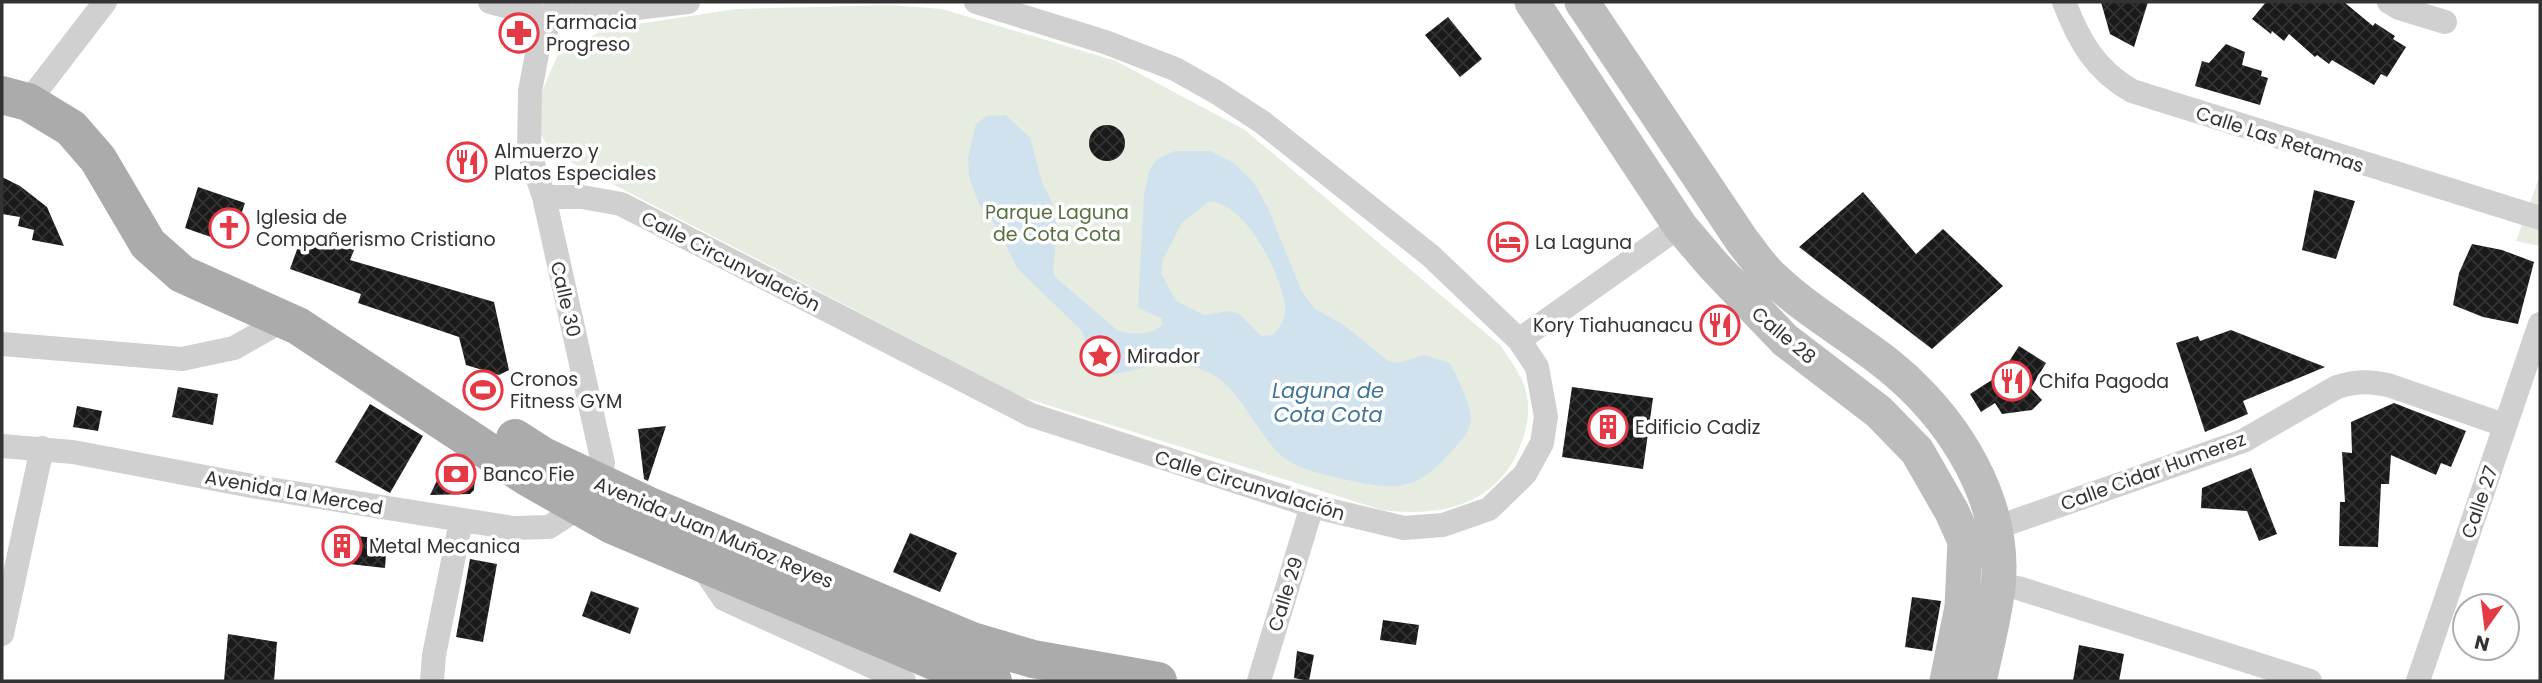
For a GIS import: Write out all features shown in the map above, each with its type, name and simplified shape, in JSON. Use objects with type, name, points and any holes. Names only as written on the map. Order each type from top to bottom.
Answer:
[{"type":"main road","name":"Calle 28","points":[[1532,2],[1680,226],[1785,340],[1879,412],[1917,451],[1952,512],[1980,535]]},
{"type":"main road","name":"Calle 28","points":[[1582,2],[1743,242],[1773,279],[1913,386],[1969,458],[1983,486],[1979,681]]},
{"type":"main road","name":"Avenida Juan Muñoz Reyes","points":[[15,99],[71,128],[98,159],[148,244],[182,274],[292,322],[328,324],[355,334],[543,456],[587,494],[612,525],[701,565],[955,670],[993,681]]},
{"type":"main road","points":[[1714,266],[1743,242]]},
{"type":"main road","name":"Avenida Juan Muñoz Reyes","points":[[587,494],[972,641],[1033,659],[1158,681]]},
{"type":"main road","name":"Calle 28","points":[[1947,681],[1959,634],[1981,584]]},
{"type":"street","points":[[15,99],[105,2]]},
{"type":"street","points":[[490,2],[554,10],[688,2]]},
{"type":"street","name":"Calle Circunvalación","points":[[544,197],[582,197],[621,204],[1031,415],[1312,506],[1371,522],[1424,528],[1443,526],[1489,509],[1525,474],[1542,443],[1546,417],[1537,367],[1519,340],[1388,219],[1262,122],[1175,69],[1105,42],[976,2]]},
{"type":"street","name":"Calle Las Retamas","points":[[2064,2],[2078,38],[2098,66],[2111,79],[2132,91],[2540,218]]},
{"type":"street","points":[[2389,2],[2399,8],[2445,22]]},
{"type":"street","points":[[544,197],[529,152],[530,91],[538,50],[554,10]]},
{"type":"street","name":"Calle 30","points":[[544,197],[603,463],[587,494]]},
{"type":"street","points":[[1519,340],[1680,226]]},
{"type":"street","points":[[2,344],[182,359],[234,348],[292,322]]},
{"type":"street","name":"Calle 27","points":[[2418,681],[2540,324]]},
{"type":"street","name":"Calle Cidar Humerez","points":[[1980,535],[2243,441],[2337,387],[2352,382],[2370,381],[2388,385],[2504,425]]},
{"type":"street","name":"Avenida La Merced","points":[[2,446],[42,448],[513,528],[549,527],[587,494]]},
{"type":"street","points":[[2,634],[42,448]]},
{"type":"street","name":"Calle 29","points":[[1259,681],[1312,506]]},
{"type":"street","points":[[432,681],[434,655],[461,521]]},
{"type":"street","points":[[701,565],[724,599],[891,679]]},
{"type":"street","points":[[1981,584],[2018,587],[2310,681]]},
{"type":"green space","name":"Parque Laguna de Cota Cota","points":[[890,5],[942,9],[1116,61],[1245,130],[1501,346],[1521,378],[1528,407],[1524,435],[1515,458],[1502,477],[1487,491],[1450,508],[1406,512],[1382,510],[1022,397],[553,153],[541,135],[541,94],[558,54],[605,29],[736,9]]},
{"type":"green space","points":[[2540,175],[2540,246],[2516,241]]},
{"type":"water","name":"Laguna de Cota Cota","points":[[1006,115],[1030,138],[1042,182],[1052,202],[1057,231],[1053,271],[1055,277],[1117,330],[1128,333],[1149,332],[1163,323],[1161,318],[1138,308],[1144,194],[1149,172],[1157,159],[1175,151],[1210,151],[1234,163],[1254,183],[1268,208],[1302,292],[1315,309],[1344,325],[1388,361],[1398,363],[1424,355],[1450,363],[1470,409],[1470,424],[1464,436],[1435,468],[1423,477],[1398,486],[1372,485],[1311,471],[1284,458],[1266,438],[1232,390],[1206,371],[1187,365],[1166,363],[1111,374],[1093,371],[1082,331],[1018,269],[994,223],[979,204],[969,177],[968,158],[976,124],[987,116]],"holes":[[[1209,201],[1236,213],[1248,226],[1269,258],[1276,275],[1282,291],[1285,313],[1273,335],[1261,336],[1239,314],[1230,311],[1204,315],[1176,301],[1161,273],[1163,259],[1182,223]]]},
{"type":"building","points":[[2101,2],[2148,2],[2134,47],[2110,34]]},
{"type":"building","points":[[2266,2],[2344,2],[2373,26],[2375,23],[2395,36],[2393,39],[2406,47],[2387,77],[2381,74],[2374,85],[2332,60],[2329,64],[2317,55],[2315,57],[2289,34],[2284,41],[2272,31],[2271,34],[2252,19]]},
{"type":"building","points":[[1448,17],[1482,59],[1460,77],[1425,35]]},
{"type":"building","points":[[2226,44],[2245,52],[2242,65],[2262,71],[2261,76],[2268,78],[2260,105],[2195,86],[2202,61],[2209,63]]},
{"type":"building","points":[[1107,125],[1119,131],[1125,143],[1119,155],[1107,161],[1095,155],[1089,143],[1095,131]]},
{"type":"building","points":[[2,177],[20,186],[47,207],[64,246],[32,240],[34,230],[18,226],[20,217],[2,214]]},
{"type":"building","points":[[198,187],[245,203],[231,244],[185,228]]},
{"type":"building","points":[[2314,190],[2355,201],[2336,259],[2302,250]]},
{"type":"building","points":[[1863,192],[1916,254],[1943,229],[2003,286],[1932,349],[1799,247]]},
{"type":"building","points":[[303,233],[354,250],[350,260],[494,302],[509,370],[499,375],[466,365],[459,337],[358,303],[361,294],[290,269]]},
{"type":"building","points":[[2472,244],[2502,250],[2534,262],[2518,324],[2483,317],[2453,305],[2459,273]]},
{"type":"building","points":[[2231,330],[2325,367],[2243,401],[2248,414],[2205,432],[2176,343],[2198,336],[2200,341]]},
{"type":"building","name":"Chifa Pagoda","points":[[2019,346],[2046,363],[2031,388],[2042,400],[2032,410],[2002,414],[1995,403],[1981,412],[1970,394],[2001,374]]},
{"type":"building","points":[[178,387],[218,394],[213,425],[172,417]]},
{"type":"building","name":"Edificio Cadiz","points":[[1572,387],[1653,398],[1643,469],[1562,457]]},
{"type":"building","points":[[2394,403],[2466,431],[2451,467],[2441,463],[2436,475],[2391,455],[2389,484],[2381,484],[2378,547],[2339,546],[2340,502],[2345,502],[2342,452],[2352,453],[2351,422]]},
{"type":"building","points":[[370,404],[423,436],[390,493],[335,462]]},
{"type":"building","points":[[77,406],[102,411],[98,431],[73,427]]},
{"type":"building","points":[[666,426],[648,481],[644,479],[638,429]]},
{"type":"building","name":"Banco Fie","points":[[448,458],[469,469],[475,478],[474,490],[470,494],[430,495]]},
{"type":"building","points":[[2251,468],[2277,534],[2259,541],[2247,511],[2201,508],[2202,488]]},
{"type":"building","points":[[910,533],[957,553],[940,592],[893,572]]},
{"type":"building","points":[[335,534],[387,539],[385,568],[349,564],[349,559],[333,557]]},
{"type":"building","points":[[470,559],[497,564],[483,642],[456,637]]},
{"type":"building","points":[[591,591],[639,608],[630,634],[582,616]]},
{"type":"building","points":[[1912,597],[1941,601],[1932,651],[1905,647]]},
{"type":"building","points":[[1383,620],[1419,625],[1416,645],[1380,640]]},
{"type":"building","points":[[228,634],[277,642],[274,681],[224,681]]},
{"type":"building","points":[[2079,645],[2124,654],[2119,681],[2073,681]]},
{"type":"building","points":[[1297,651],[1314,655],[1309,681],[1294,678]]},
{"type":"place","name":"Farmacia Progreso","points":[[519,33]]},
{"type":"place","name":"Almuerzo y Platos Especiales","points":[[467,162]]},
{"type":"place","name":"Iglesia de Compañerismo Cristiano","points":[[229,228]]},
{"type":"place","name":"La Laguna","points":[[1508,242]]},
{"type":"place","name":"Kory Tiahuanacu","points":[[1720,325]]},
{"type":"place","name":"Mirador","points":[[1100,356]]},
{"type":"place","name":"Chifa Pagoda","points":[[2012,381]]},
{"type":"place","name":"Cronos Fitness GYM","points":[[483,390]]},
{"type":"place","name":"Edificio Cadiz","points":[[1608,427]]},
{"type":"place","name":"Banco Fie","points":[[456,474]]},
{"type":"place","name":"Metal Mecanica","points":[[342,546]]}]
